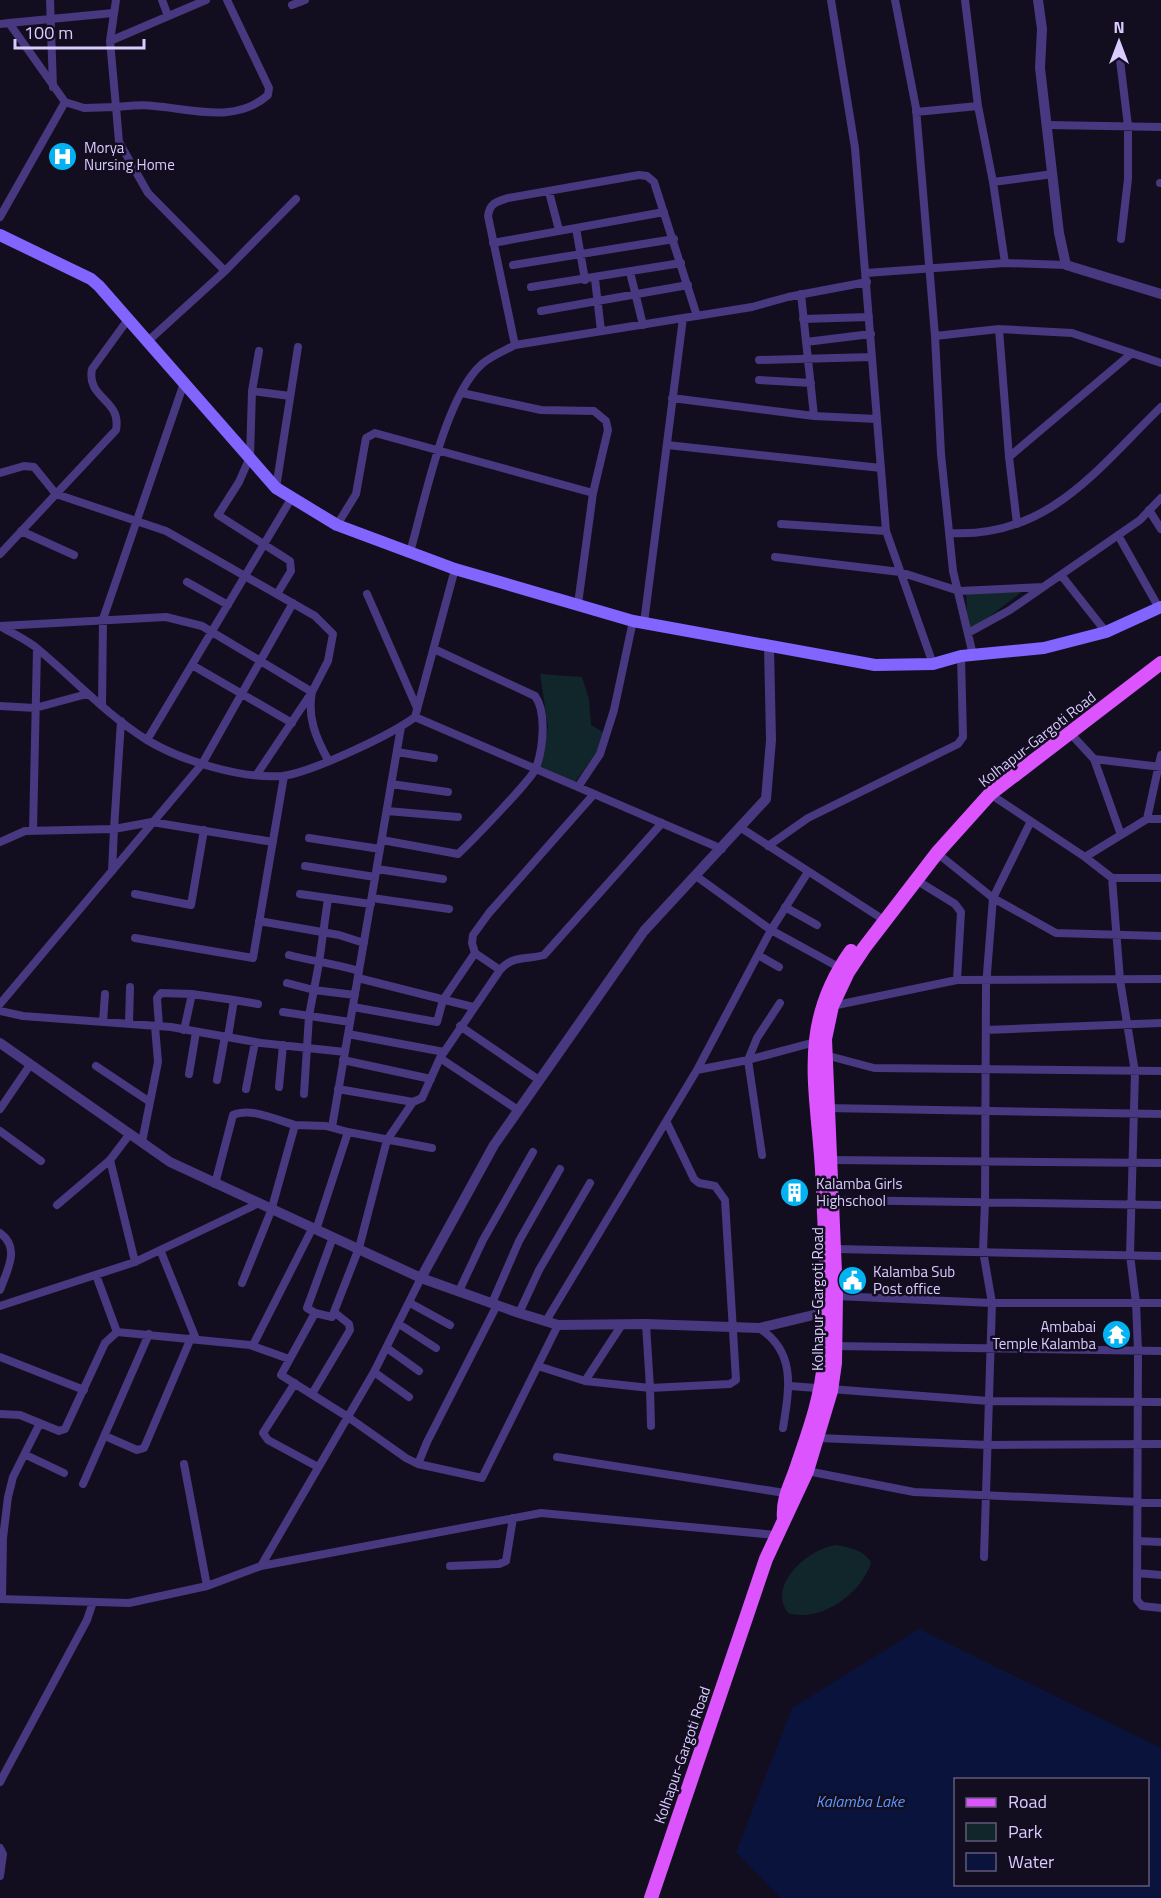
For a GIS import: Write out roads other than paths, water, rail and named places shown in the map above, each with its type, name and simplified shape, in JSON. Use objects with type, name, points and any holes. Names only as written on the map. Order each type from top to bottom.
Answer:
[{"type":"main road","points":[[0,235],[91,279],[129,318],[276,488],[338,525],[455,569],[639,622],[875,665],[933,664],[967,656],[1044,648],[1106,632],[1160,608]]},
{"type":"main road","points":[[791,1494],[797,1466],[825,1391],[826,1312],[820,1040],[823,1002],[943,832],[978,795],[1161,654]]},
{"type":"main road","name":"Kolhapur-Gargoti Road","points":[[881,918],[990,794],[1161,663]]},
{"type":"main road","name":"Kolhapur-Gargoti Road","points":[[651,1898],[776,1535],[784,1519],[782,1504],[807,1471],[818,1438],[835,1346],[836,1296],[825,1055],[820,1040],[844,970]]},
{"type":"street","points":[[50,0],[53,88]]},
{"type":"street","points":[[116,0],[111,41],[119,142],[148,193],[225,271]]},
{"type":"street","points":[[162,0],[168,16]]},
{"type":"street","points":[[111,41],[206,0]]},
{"type":"street","points":[[113,13],[4,23],[65,102],[84,108],[153,105],[225,114],[262,101],[268,95],[269,88],[227,0]]},
{"type":"street","points":[[292,5],[305,0]]},
{"type":"street","points":[[831,0],[855,148],[886,531],[933,664]]},
{"type":"street","points":[[768,846],[818,813],[958,744],[963,737],[969,633],[958,591],[950,532],[916,112],[895,0]]},
{"type":"street","points":[[965,0],[978,106],[993,182],[1005,263]]},
{"type":"street","points":[[1038,0],[1042,29],[1040,68],[1066,265]]},
{"type":"street","points":[[1119,52],[1128,126],[1128,179],[1121,239]]},
{"type":"street","points":[[0,217],[65,102]]},
{"type":"street","points":[[916,112],[978,106]]},
{"type":"street","points":[[1048,124],[1161,127]]},
{"type":"street","points":[[993,182],[1053,174]]},
{"type":"street","points":[[515,345],[488,216],[494,202],[639,175],[647,176],[654,182],[697,316]]},
{"type":"street","points":[[549,192],[559,230]]},
{"type":"street","points":[[148,341],[225,271],[296,199]]},
{"type":"street","points":[[493,243],[664,212]]},
{"type":"street","points":[[576,228],[581,255],[597,301],[601,331]]},
{"type":"street","points":[[513,265],[674,239]]},
{"type":"street","points":[[531,287],[590,280],[681,263]]},
{"type":"street","points":[[410,552],[450,418],[462,393],[482,363],[515,345],[752,308],[866,278],[930,269],[1005,263],[1066,265],[1161,294]]},
{"type":"street","points":[[630,272],[643,325]]},
{"type":"street","points":[[541,311],[688,285]]},
{"type":"street","points":[[801,294],[814,416]]},
{"type":"street","points":[[803,319],[869,317]]},
{"type":"street","points":[[0,554],[116,430],[118,419],[115,410],[91,385],[90,379],[92,369],[129,318]]},
{"type":"street","points":[[578,787],[600,754],[639,622],[667,445],[683,318]]},
{"type":"street","points":[[935,336],[999,329],[1071,333],[1161,363]]},
{"type":"street","points":[[999,329],[1009,457],[1017,524]]},
{"type":"street","points":[[806,342],[871,334]]},
{"type":"street","points":[[276,488],[298,347]]},
{"type":"street","points":[[259,351],[252,391],[250,457],[239,482],[218,515],[290,561],[291,571],[277,594]]},
{"type":"street","points":[[1009,457],[1132,353]]},
{"type":"street","points":[[759,360],[872,357]]},
{"type":"street","points":[[759,380],[811,384]]},
{"type":"street","points":[[102,706],[102,619],[183,383]]},
{"type":"street","points":[[252,391],[290,396]]},
{"type":"street","points":[[462,393],[541,410],[594,411],[601,415],[608,430],[593,492],[578,604]]},
{"type":"street","points":[[672,398],[814,416],[877,419]]},
{"type":"street","points":[[950,532],[967,534],[1017,524],[1045,513],[1074,492],[1161,407]]},
{"type":"street","points":[[338,525],[356,494],[366,438],[375,433],[593,492]]},
{"type":"street","points":[[667,445],[881,468]]},
{"type":"street","points":[[0,473],[24,466],[34,467],[56,494],[136,519],[166,531],[315,616],[333,634],[328,662],[312,692],[257,774]]},
{"type":"street","points":[[969,633],[1043,587],[1118,535],[1161,498]]},
{"type":"street","points":[[147,740],[291,499]]},
{"type":"street","points":[[1149,510],[1161,529]]},
{"type":"street","points":[[781,524],[886,531]]},
{"type":"street","points":[[21,531],[74,555]]},
{"type":"street","points":[[1118,535],[1160,608]]},
{"type":"street","points":[[775,557],[900,572],[958,591],[1043,587]]},
{"type":"street","points":[[0,626],[38,649],[87,694],[147,740],[202,764],[257,774],[284,776],[328,760],[401,727],[416,713],[455,569]]},
{"type":"street","points":[[1061,574],[1106,632]]},
{"type":"street","points":[[187,582],[228,605]]},
{"type":"street","points":[[367,594],[416,713],[536,769],[722,849]]},
{"type":"street","points":[[0,1004],[202,764],[293,603]]},
{"type":"street","points":[[0,626],[166,617],[202,626],[312,692]]},
{"type":"street","points":[[261,1566],[374,1372],[421,1278],[494,1145],[644,931],[766,799],[771,740],[769,646]]},
{"type":"street","points":[[33,831],[38,649]]},
{"type":"street","points":[[309,838],[458,854],[536,769],[544,719],[542,706],[535,696],[434,649]]},
{"type":"street","points":[[192,665],[292,723]]},
{"type":"street","points":[[312,692],[309,710],[319,744],[328,760]]},
{"type":"street","points":[[0,706],[35,708],[87,694]]},
{"type":"street","points":[[112,872],[121,721]]},
{"type":"street","points":[[332,1127],[401,727]]},
{"type":"street","points":[[1070,733],[1094,759],[1121,835]]},
{"type":"street","points":[[397,752],[434,758]]},
{"type":"street","points":[[1147,819],[1161,755]]},
{"type":"street","points":[[1094,759],[1160,766]]},
{"type":"street","points":[[135,939],[253,958],[284,776]]},
{"type":"street","points":[[392,784],[448,792]]},
{"type":"street","points":[[500,970],[475,953],[471,943],[473,936],[489,913],[594,794]]},
{"type":"street","points":[[990,794],[1085,857],[1112,878],[1161,878]]},
{"type":"street","points":[[387,811],[458,817]]},
{"type":"street","points":[[1085,857],[1147,819],[1161,819]]},
{"type":"street","points":[[984,1557],[992,1303],[982,1251],[985,1203],[986,980],[993,898],[1031,821]]},
{"type":"street","points":[[0,842],[25,831],[114,829],[152,822],[273,842]]},
{"type":"street","points":[[338,1089],[412,1102],[422,1098],[442,1055],[500,970],[507,962],[517,957],[544,955],[662,823]]},
{"type":"street","points":[[741,828],[881,918]]},
{"type":"street","points":[[135,894],[191,905],[204,830]]},
{"type":"street","points":[[937,854],[993,898],[1056,933],[1116,937],[1161,936]]},
{"type":"street","points":[[305,866],[443,879]]},
{"type":"street","points":[[315,1313],[281,1375],[348,1417],[406,1458],[418,1464],[482,1478],[538,1366],[552,1323],[697,1070],[771,930],[808,872]]},
{"type":"street","points":[[696,876],[771,930],[844,970]]},
{"type":"street","points":[[1112,878],[1120,980],[1129,1022],[1135,1072],[1130,1255],[1136,1303],[1138,1351],[1138,1604],[1161,1608]]},
{"type":"street","points":[[916,880],[955,904],[961,912],[957,980]]},
{"type":"street","points":[[300,894],[450,909]]},
{"type":"street","points":[[304,1094],[309,1048],[309,1016],[320,963],[321,932],[328,898]]},
{"type":"street","points":[[785,907],[817,925]]},
{"type":"street","points":[[259,921],[321,932],[364,943]]},
{"type":"street","points":[[353,1007],[437,1022],[443,999],[475,953]]},
{"type":"street","points":[[289,955],[320,963],[338,964],[358,975],[473,1007]]},
{"type":"street","points":[[758,955],[778,967]]},
{"type":"street","points":[[832,1006],[957,980],[1161,979]]},
{"type":"street","points":[[287,983],[314,990],[355,995]]},
{"type":"street","points":[[129,1024],[130,987]]},
{"type":"street","points":[[142,1142],[158,1062],[157,998],[161,993],[192,994],[258,1004]]},
{"type":"street","points":[[103,1022],[105,994]]},
{"type":"street","points":[[184,1029],[192,994]]},
{"type":"street","points":[[217,1080],[234,1000]]},
{"type":"street","points":[[762,1155],[748,1060],[757,1038],[780,1003]]},
{"type":"street","points":[[0,1011],[184,1029],[255,1042],[309,1048],[431,1079]]},
{"type":"street","points":[[283,1012],[350,1022]]},
{"type":"street","points":[[986,1029],[1129,1022],[1161,1023]]},
{"type":"street","points":[[460,1026],[539,1080]]},
{"type":"street","points":[[189,1074],[196,1032]]},
{"type":"street","points":[[348,1034],[442,1055],[518,1110]]},
{"type":"street","points":[[697,1070],[748,1060],[820,1040]]},
{"type":"street","points":[[246,1089],[255,1042]]},
{"type":"street","points":[[0,1043],[170,1162],[421,1278],[519,1313],[552,1323],[759,1328],[826,1312]]},
{"type":"street","points":[[279,1087],[283,1045]]},
{"type":"street","points":[[825,1055],[874,1068],[984,1067],[1161,1071]]},
{"type":"street","points":[[0,1109],[30,1065]]},
{"type":"street","points":[[96,1066],[150,1102]]},
{"type":"street","points":[[333,1237],[307,1308],[315,1313],[332,1317],[359,1248],[387,1140],[412,1102]]},
{"type":"street","points":[[826,1108],[1161,1114]]},
{"type":"street","points":[[215,1184],[233,1115],[241,1111],[295,1125],[332,1127],[432,1148]]},
{"type":"street","points":[[538,1366],[585,1381],[650,1388],[734,1383],[734,1328],[725,1200],[715,1186],[699,1183],[694,1179],[667,1123]]},
{"type":"street","points":[[242,1283],[271,1210],[295,1125]]},
{"type":"street","points":[[0,1131],[42,1161]]},
{"type":"street","points":[[253,1345],[314,1229],[348,1132]]},
{"type":"street","points":[[57,1205],[110,1160],[129,1135]]},
{"type":"street","points":[[459,1291],[483,1240],[533,1152]]},
{"type":"street","points":[[110,1160],[135,1262]]},
{"type":"street","points":[[830,1160],[1161,1163]]},
{"type":"street","points":[[418,1464],[495,1304],[519,1241],[560,1169]]},
{"type":"street","points":[[519,1313],[539,1270],[590,1183]]},
{"type":"street","points":[[833,1200],[1161,1205]]},
{"type":"street","points":[[0,1306],[161,1252],[257,1204]]},
{"type":"street","points":[[0,1233],[8,1239],[12,1246],[12,1256],[0,1290]]},
{"type":"street","points":[[835,1249],[1161,1256]]},
{"type":"street","points":[[105,1436],[138,1450],[143,1449],[194,1338],[161,1252]]},
{"type":"street","points":[[96,1275],[117,1332]]},
{"type":"street","points":[[836,1296],[992,1303],[1161,1303]]},
{"type":"street","points":[[410,1303],[450,1325]]},
{"type":"street","points":[[312,1394],[350,1330],[349,1324],[334,1312]]},
{"type":"street","points":[[399,1324],[436,1348]]},
{"type":"street","points":[[646,1324],[651,1426]]},
{"type":"street","points":[[585,1381],[621,1326]]},
{"type":"street","points":[[759,1328],[774,1338],[782,1352],[790,1386],[783,1428]]},
{"type":"street","points":[[0,1414],[20,1415],[59,1431],[65,1429],[105,1343],[117,1332],[253,1345],[289,1359]]},
{"type":"street","points":[[83,1484],[149,1334]]},
{"type":"street","points":[[835,1346],[1161,1351]]},
{"type":"street","points":[[387,1348],[419,1371]]},
{"type":"street","points":[[0,1357],[84,1390]]},
{"type":"street","points":[[374,1372],[409,1397]]},
{"type":"street","points":[[295,1383],[263,1433],[268,1440],[318,1467]]},
{"type":"street","points":[[790,1386],[825,1391],[989,1401],[1161,1402]]},
{"type":"street","points":[[40,1423],[13,1477],[8,1497],[3,1538],[1,1599],[129,1603],[207,1586],[261,1566],[541,1513],[776,1535]]},
{"type":"street","points":[[818,1438],[988,1445],[1161,1444]]},
{"type":"street","points":[[26,1455],[64,1473]]},
{"type":"street","points":[[557,1457],[791,1494]]},
{"type":"street","points":[[184,1464],[207,1586]]},
{"type":"street","points":[[807,1471],[914,1492],[986,1497],[1137,1500],[1161,1503]]},
{"type":"street","points":[[450,1566],[499,1564],[506,1561],[513,1518]]},
{"type":"street","points":[[1137,1541],[1161,1542]]},
{"type":"street","points":[[1137,1573],[1161,1575]]},
{"type":"street","points":[[0,1782],[4,1768],[87,1620],[93,1602]]},
{"type":"street","points":[[0,1848],[3,1854],[0,1876]]},
{"type":"water","name":"Kalamba Lake","points":[[919,1629],[1161,1748],[1161,1898],[781,1898],[736,1852],[792,1708]]},
{"type":"place","name":"Morya Nursing Home","points":[[63,156]]},
{"type":"place","name":"Kalamba Girls Highschool","points":[[795,1192]]},
{"type":"place","name":"Kalamba Sub Post office","points":[[852,1280]]},
{"type":"place","name":"Ambabai Temple Kalamba","points":[[1117,1335]]}]
